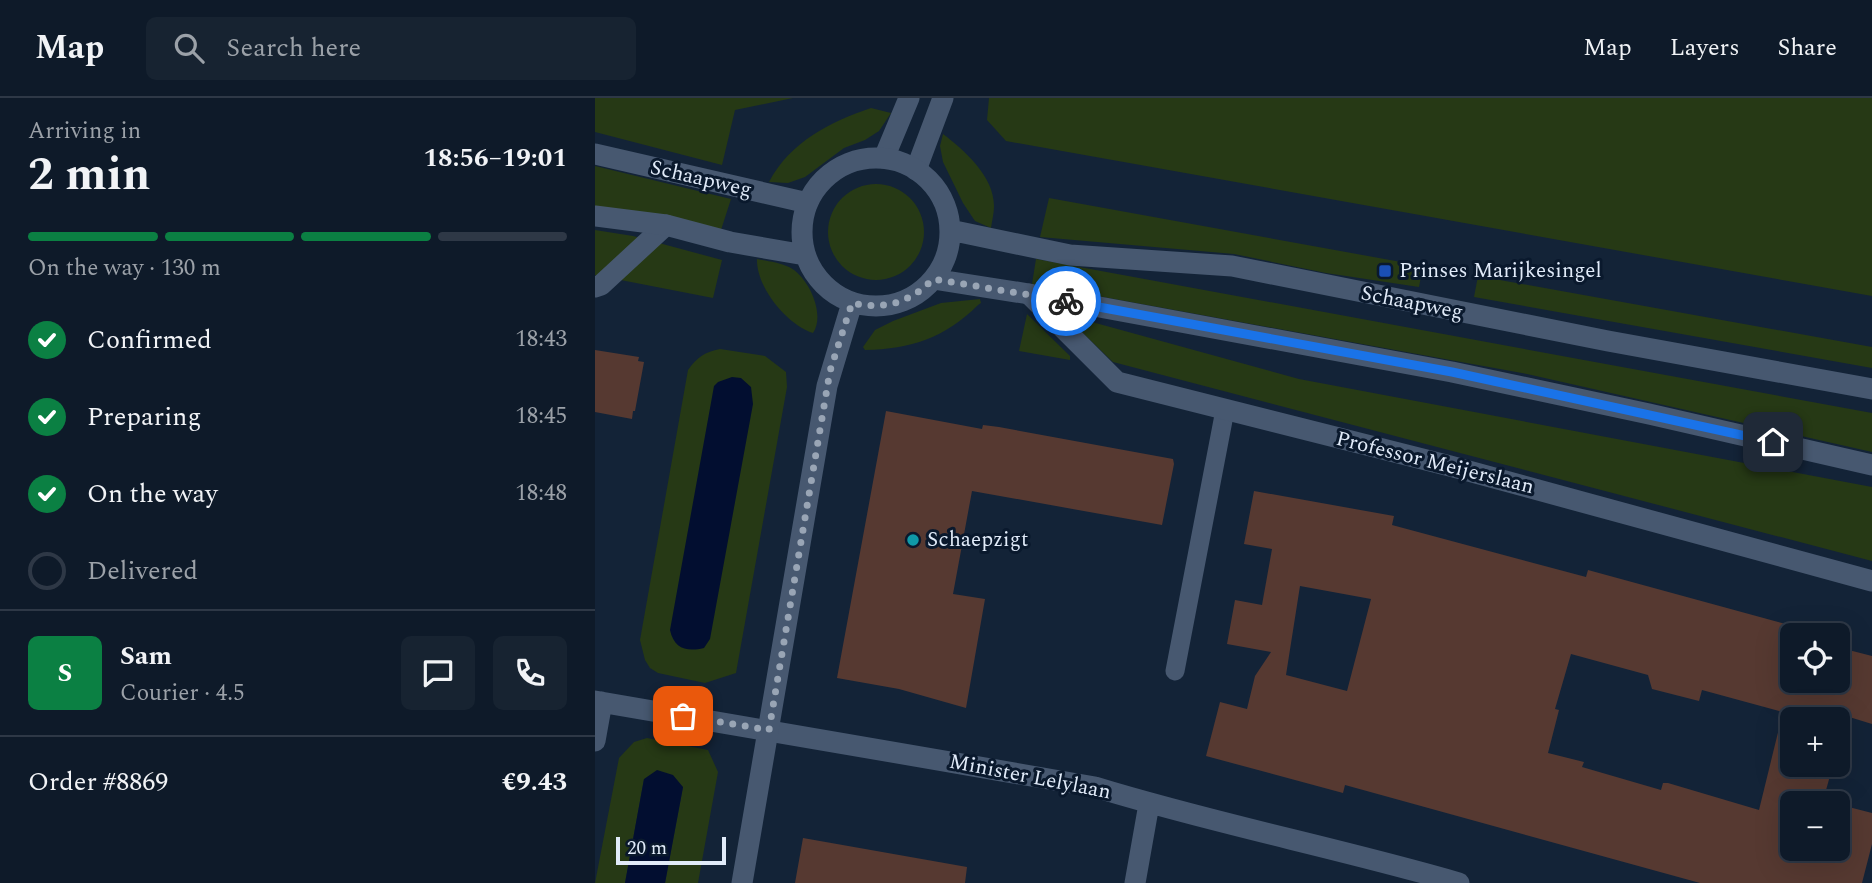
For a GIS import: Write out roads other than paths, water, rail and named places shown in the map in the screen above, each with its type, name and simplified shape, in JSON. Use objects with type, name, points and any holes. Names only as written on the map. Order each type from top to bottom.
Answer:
[{"type":"street","points":[[884,158],[909,98]]},
{"type":"street","points":[[916,170],[943,98]]},
{"type":"street","name":"Schaapweg","points":[[595,154],[808,203]]},
{"type":"street","points":[[884,158],[906,164],[916,170],[937,190],[946,209],[950,230],[949,247],[943,264],[933,279],[914,296],[877,307],[852,303],[828,289],[810,267],[805,255],[802,229],[808,203],[815,190],[839,168],[853,162],[884,158]]},
{"type":"street","points":[[595,215],[666,225],[730,242],[805,255]]},
{"type":"street","points":[[595,287],[601,285],[666,225]]},
{"type":"street","name":"Schaapweg","points":[[950,230],[1070,255],[1232,266],[1608,341],[1872,389]]},
{"type":"street","points":[[933,279],[1029,294],[1452,372],[1872,465]]},
{"type":"street","name":"Professor Meijerslaan","points":[[1029,294],[1117,382],[1463,469],[1872,581]]},
{"type":"street","points":[[742,883],[829,378],[852,303]]},
{"type":"street","points":[[595,741],[598,701]]},
{"type":"street","name":"Minister Lelylaan","points":[[598,701],[1095,787],[1149,804],[1395,864],[1459,883]]},
{"type":"street","points":[[1135,883],[1149,804]]},
{"type":"lane","points":[[1175,671],[1225,410]]},
{"type":"water","points":[[732,377],[741,378],[751,387],[753,404],[710,639],[704,648],[692,650],[678,645],[670,630],[714,386]]},
{"type":"water","points":[[657,770],[673,775],[683,787],[665,883],[625,883],[644,779]]},
{"type":"place","name":"Prinses Marijkesingel","points":[[1385,271]]},
{"type":"place","name":"Schaepzigt","points":[[913,540]]}]
